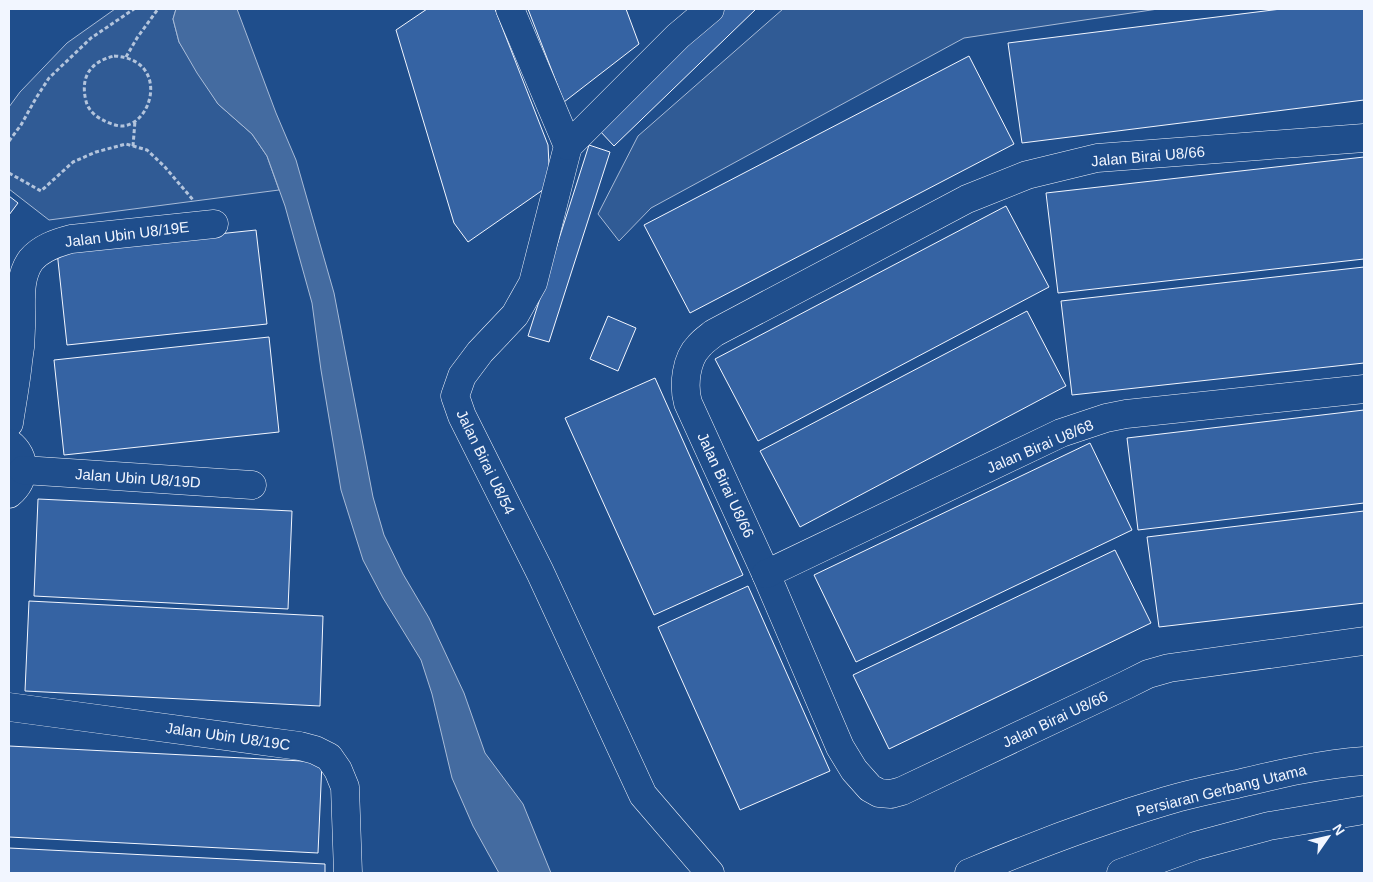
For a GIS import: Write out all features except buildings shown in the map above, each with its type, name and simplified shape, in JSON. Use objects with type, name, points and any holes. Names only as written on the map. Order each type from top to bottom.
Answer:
[{"type":"street","points":[[510,9],[568,146],[678,36],[710,9]]},
{"type":"street","name":"Jalan Birai U8/66","points":[[1364,138],[1097,158],[1027,175],[967,199],[714,332],[697,347],[690,360],[684,392],[766,574],[840,747],[861,779],[870,788],[879,793],[891,794],[902,791],[1148,674],[1169,668],[1364,641]]},
{"type":"street","name":"Jalan Birai U8/54","points":[[568,146],[533,283],[514,315],[480,352],[462,376],[456,396],[462,416],[540,572],[643,795],[710,873]]},
{"type":"street","name":"Jalan Ubin U8/19E","points":[[9,423],[18,363],[24,274],[31,261],[39,253],[52,245],[71,239],[214,224]]},
{"type":"street","name":"Jalan Birai U8/68","points":[[766,574],[1046,440],[1084,424],[1126,414],[1364,389]]},
{"type":"street","points":[[9,443],[20,456],[23,470],[19,484],[9,494]]},
{"type":"street","name":"Jalan Ubin U8/19D","points":[[23,470],[252,486]]},
{"type":"street","name":"Jalan Ubin U8/19C","points":[[9,707],[300,746],[315,750],[328,757],[338,770],[345,787],[348,872]]},
{"type":"street","name":"Persiaran Gerbang Utama","points":[[969,873],[1088,827],[1168,800],[1333,763],[1364,761]]},
{"type":"street","points":[[1121,873],[1195,846],[1269,826],[1364,810]]},
{"type":"path","points":[[9,141],[21,125],[49,78],[91,38],[134,9]]},
{"type":"path","points":[[126,57],[136,38],[158,9]]},
{"type":"path","points":[[126,57],[144,68],[148,73],[151,86],[146,107],[135,120],[128,125],[120,126],[95,115],[86,104],[84,92],[86,76],[94,64],[102,59],[126,57]]},
{"type":"path","points":[[133,146],[135,120]]},
{"type":"path","points":[[9,172],[41,191],[72,162],[96,152],[126,144],[147,150],[164,166],[214,224]]},
{"type":"shaded area","points":[[115,9],[176,9],[173,19],[179,42],[218,104],[252,134],[267,156],[279,190],[49,220],[9,189],[9,107],[20,92],[67,43]]},
{"type":"shaded area","points":[[176,9],[237,9],[276,113],[296,160],[334,293],[373,497],[384,535],[403,574],[429,618],[464,693],[485,753],[523,804],[551,873],[499,873],[473,826],[452,778],[432,694],[421,660],[383,598],[363,560],[341,490],[312,303],[285,206],[267,156],[252,134],[218,104],[179,42],[173,19]]},
{"type":"shaded area","points":[[783,9],[1158,9],[964,38],[651,208],[619,241],[598,214],[638,136]]}]
